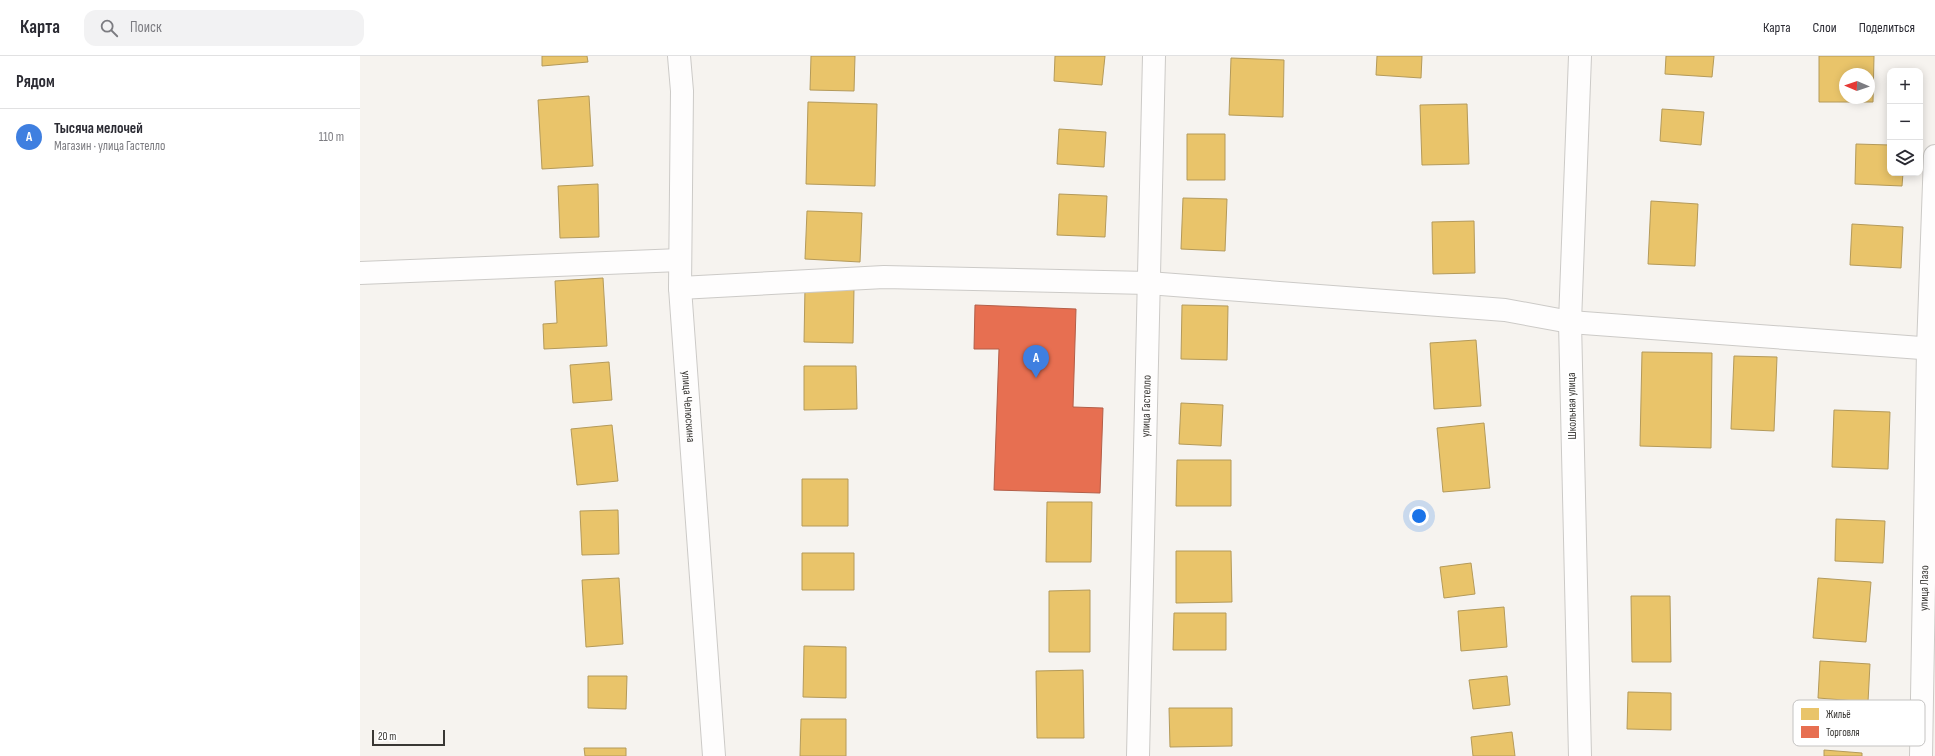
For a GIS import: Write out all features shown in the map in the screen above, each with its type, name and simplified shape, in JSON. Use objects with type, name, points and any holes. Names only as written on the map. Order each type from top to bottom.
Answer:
[{"type":"street","name":"улица Челюскина","points":[[678,56],[682,91],[680,288],[714,756]]},
{"type":"street","name":"улица Гастелло","points":[[1138,756],[1154,56]]},
{"type":"street","name":"Школьная улица","points":[[1580,56],[1570,322],[1580,756]]},
{"type":"street","name":"улица Лазо","points":[[1923,700],[1935,156]]},
{"type":"street","points":[[360,273],[680,260]]},
{"type":"street","points":[[680,288],[884,277],[1148,283],[1505,310],[1570,322],[1931,349]]},
{"type":"street","name":"улица Лазо","points":[[1922,746],[1922,756]]},
{"type":"building: Жильё","points":[[542,56],[587,56],[588,62],[542,66]]},
{"type":"building: Жильё","points":[[811,56],[855,56],[854,91],[810,90]]},
{"type":"building: Жильё","points":[[1055,56],[1105,56],[1102,85],[1054,81]]},
{"type":"building: Жильё","points":[[1377,56],[1422,56],[1421,78],[1376,75]]},
{"type":"building: Жильё","points":[[1666,56],[1714,56],[1712,77],[1665,74]]},
{"type":"building: Жильё","points":[[1819,56],[1874,56],[1874,68],[1839,68],[1839,102],[1819,102]]},
{"type":"building: Жильё","points":[[1231,58],[1284,60],[1283,117],[1229,115]]},
{"type":"building: Жильё","points":[[589,96],[593,166],[542,169],[538,100]]},
{"type":"building: Жильё","points":[[808,102],[877,104],[875,186],[806,184]]},
{"type":"building: Жильё","points":[[1467,104],[1469,164],[1422,165],[1420,105]]},
{"type":"building: Жильё","points":[[1662,109],[1704,112],[1701,145],[1660,141]]},
{"type":"building: Жильё","points":[[1059,129],[1106,132],[1104,167],[1057,164]]},
{"type":"building: Жильё","points":[[1187,134],[1225,134],[1225,180],[1187,180]]},
{"type":"building: Жильё","points":[[1856,144],[1887,145],[1887,176],[1903,176],[1902,186],[1855,184]]},
{"type":"building: Жильё","points":[[598,184],[599,237],[560,238],[558,186]]},
{"type":"building: Жильё","points":[[1059,194],[1107,196],[1105,237],[1057,235]]},
{"type":"building: Жильё","points":[[1183,198],[1227,199],[1225,251],[1181,249]]},
{"type":"building: Жильё","points":[[1651,201],[1698,204],[1695,266],[1648,264]]},
{"type":"building: Жильё","points":[[807,211],[862,213],[860,262],[805,259]]},
{"type":"building: Жильё","points":[[1474,221],[1475,273],[1433,274],[1432,222]]},
{"type":"building: Жильё","points":[[1852,224],[1903,227],[1901,268],[1850,265]]},
{"type":"building: Жильё","points":[[603,278],[607,346],[544,349],[543,324],[557,323],[555,281]]},
{"type":"building: Жильё","points":[[805,287],[854,288],[853,343],[804,342]]},
{"type":"building: Жильё","points":[[1182,305],[1228,306],[1227,360],[1181,359]]},
{"type":"building: Жильё","points":[[1476,340],[1481,406],[1434,409],[1430,343]]},
{"type":"building: Жильё","points":[[1642,352],[1712,353],[1711,448],[1640,446]]},
{"type":"building: Жильё","points":[[1734,356],[1777,357],[1774,431],[1731,429]]},
{"type":"building: Жильё","points":[[609,362],[612,400],[573,403],[570,365]]},
{"type":"building: Жильё","points":[[804,366],[856,366],[857,409],[804,410]]},
{"type":"building: Жильё","points":[[1181,403],[1223,405],[1221,446],[1179,444]]},
{"type":"building: Жильё","points":[[1834,410],[1890,412],[1888,469],[1832,467]]},
{"type":"building: Жильё","points":[[1484,423],[1490,488],[1443,492],[1437,428]]},
{"type":"building: Жильё","points":[[612,425],[618,481],[577,485],[571,429]]},
{"type":"building: Жильё","points":[[1177,460],[1231,460],[1231,506],[1176,506]]},
{"type":"building: Жильё","points":[[802,479],[848,479],[848,526],[802,526]]},
{"type":"building: Жильё","points":[[1047,502],[1092,502],[1091,562],[1046,562]]},
{"type":"building: Жильё","points":[[618,510],[619,554],[582,555],[580,511]]},
{"type":"building: Жильё","points":[[1836,519],[1885,521],[1883,563],[1835,561]]},
{"type":"building: Жильё","points":[[1176,551],[1231,551],[1232,602],[1176,603]]},
{"type":"building: Жильё","points":[[802,553],[854,553],[854,590],[802,590]]},
{"type":"building: Жильё","points":[[1471,563],[1475,594],[1444,598],[1440,567]]},
{"type":"building: Жильё","points":[[619,578],[623,644],[586,647],[582,580]]},
{"type":"building: Жильё","points":[[1818,578],[1871,582],[1866,642],[1813,638]]},
{"type":"building: Жильё","points":[[1090,590],[1090,652],[1049,652],[1049,591]]},
{"type":"building: Жильё","points":[[1631,596],[1670,596],[1671,662],[1632,662]]},
{"type":"building: Жильё","points":[[1504,607],[1507,647],[1461,651],[1458,611]]},
{"type":"building: Жильё","points":[[1174,613],[1226,613],[1226,650],[1173,650]]},
{"type":"building: Жильё","points":[[804,646],[846,647],[846,698],[803,697]]},
{"type":"building: Жильё","points":[[1820,661],[1870,664],[1868,700],[1818,698]]},
{"type":"building: Жильё","points":[[1083,670],[1084,738],[1037,738],[1036,671]]},
{"type":"building: Жильё","points":[[588,676],[627,676],[626,709],[588,708]]},
{"type":"building: Жильё","points":[[1507,676],[1510,705],[1473,709],[1469,680]]},
{"type":"building: Жильё","points":[[1628,692],[1671,693],[1671,730],[1627,729]]},
{"type":"building: Жильё","points":[[1169,708],[1232,708],[1232,746],[1170,747]]},
{"type":"building: Жильё","points":[[801,719],[846,719],[846,756],[800,756]]},
{"type":"building: Жильё","points":[[1512,732],[1515,756],[1473,756],[1471,737]]},
{"type":"building: Жильё","points":[[584,748],[626,748],[626,756],[585,756]]},
{"type":"building: Жильё","points":[[1824,750],[1862,753],[1862,756],[1824,756]]},
{"type":"building: Торговля","points":[[975,305],[1076,309],[1073,407],[1103,408],[1100,493],[994,490],[999,349],[974,349]]},
{"type":"place","name":"Тысяча мелочей","points":[[1036,378]]}]
